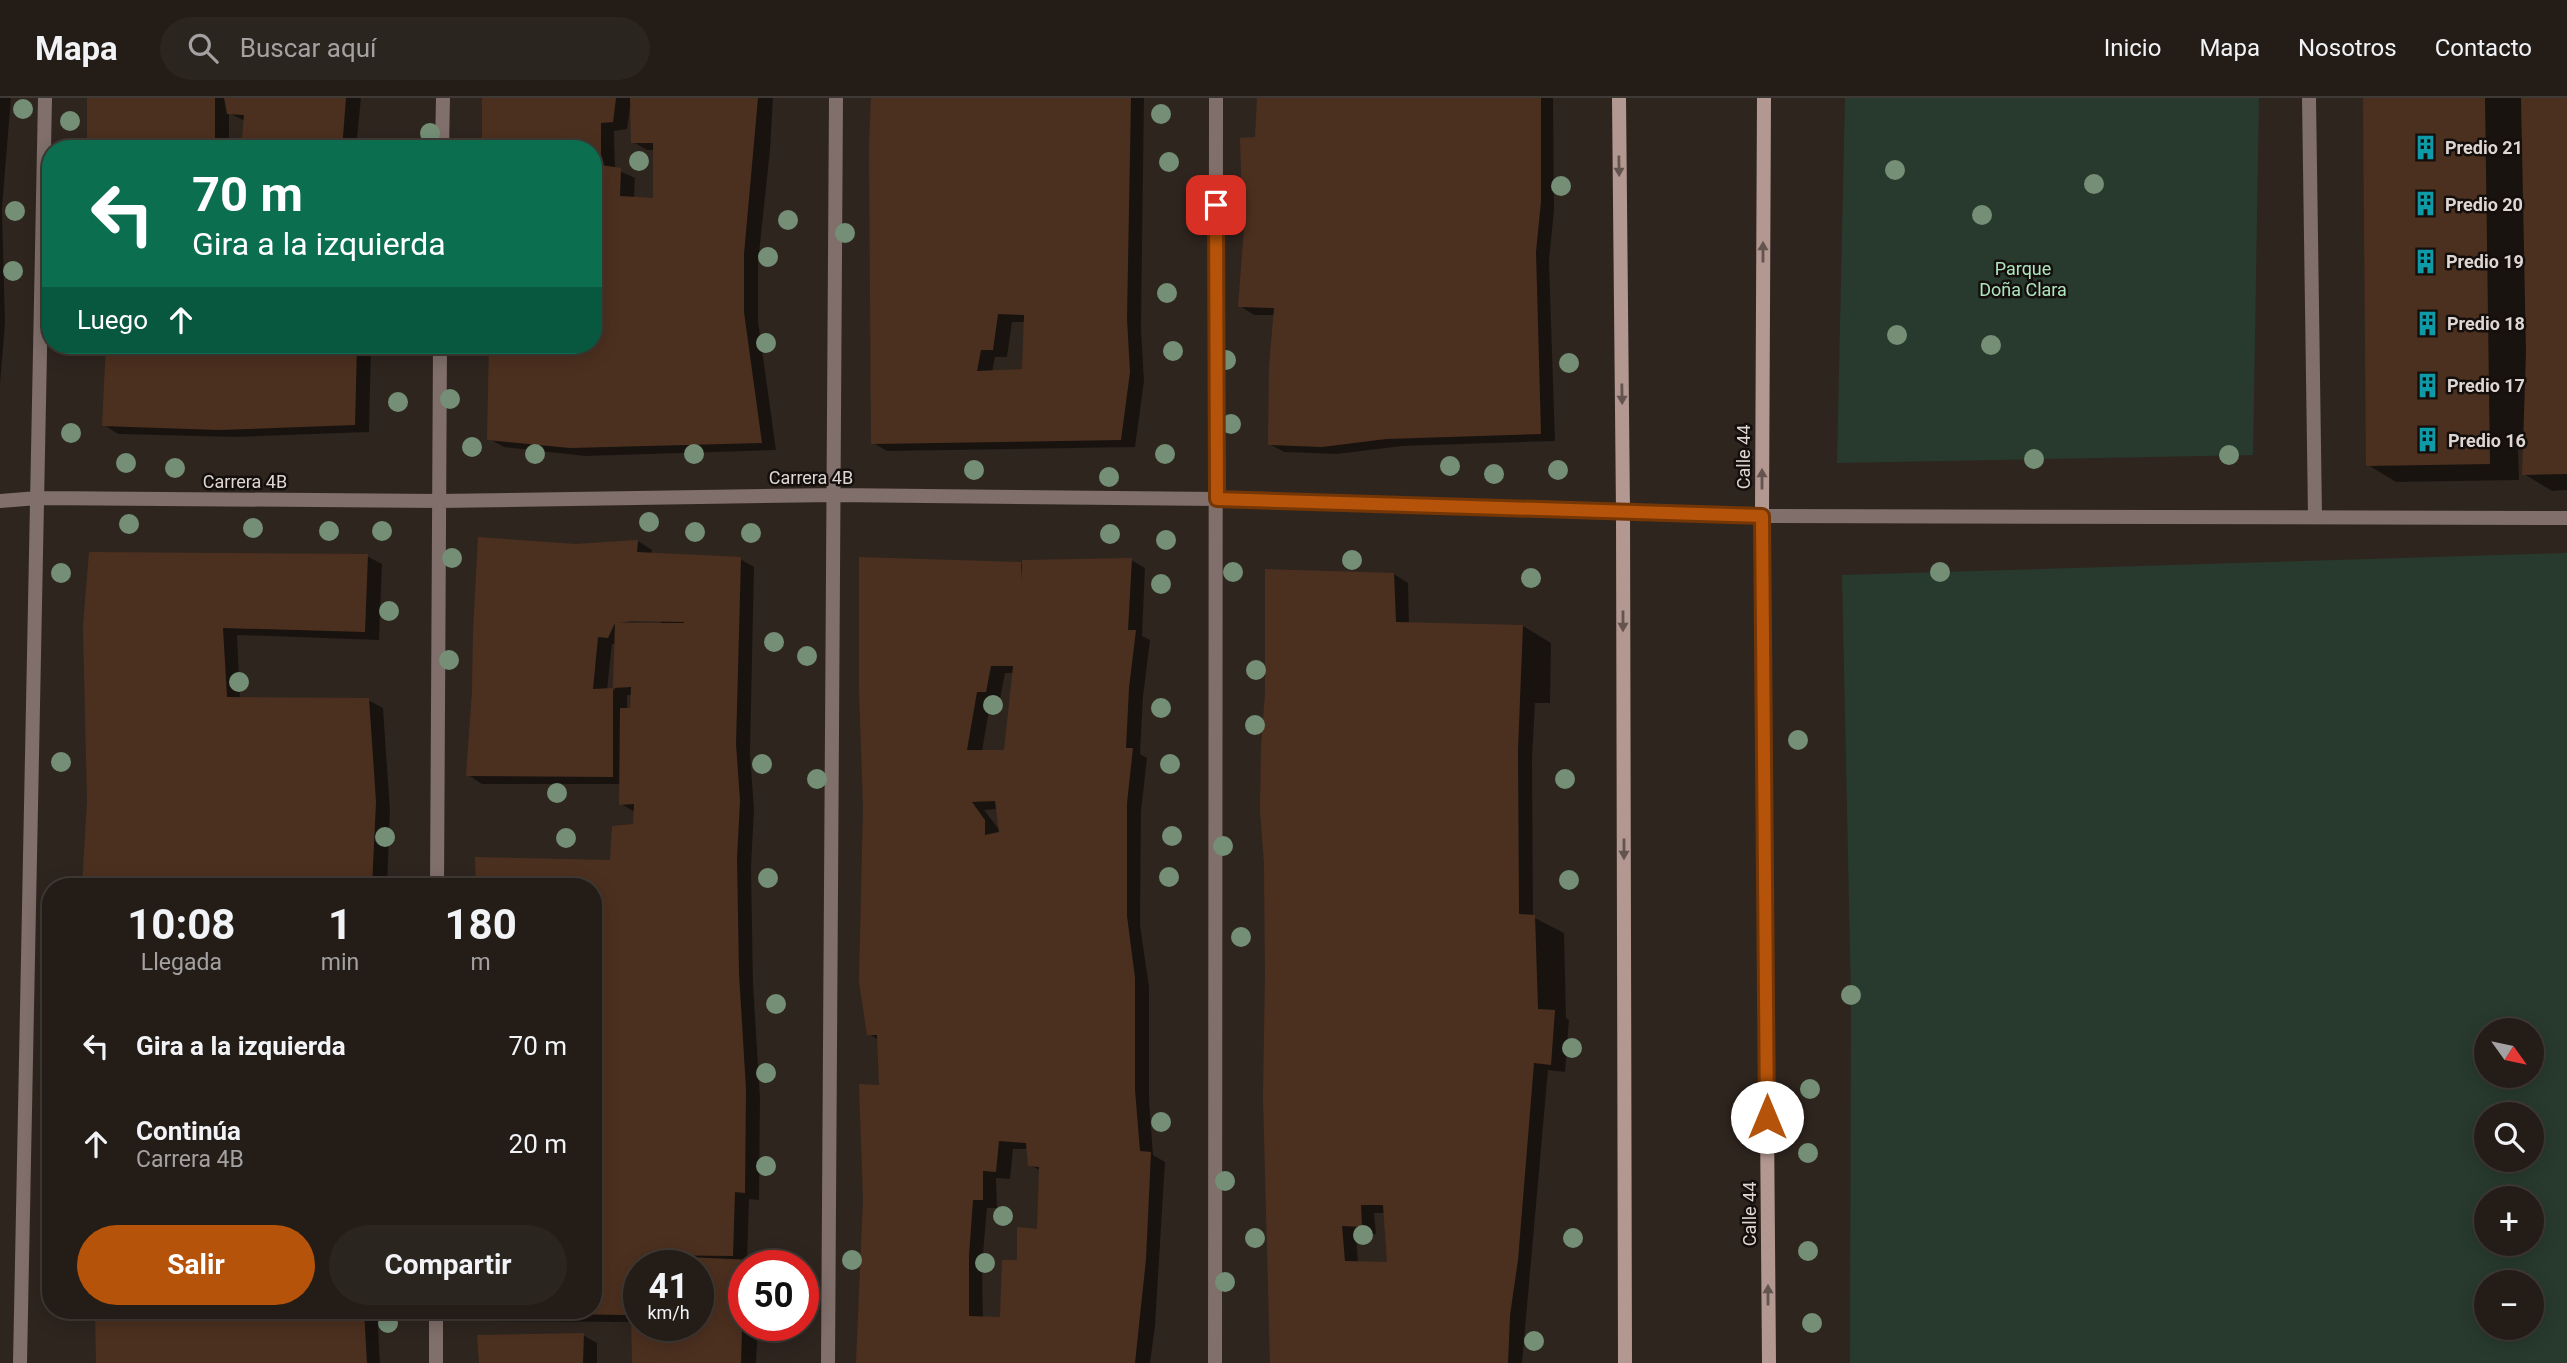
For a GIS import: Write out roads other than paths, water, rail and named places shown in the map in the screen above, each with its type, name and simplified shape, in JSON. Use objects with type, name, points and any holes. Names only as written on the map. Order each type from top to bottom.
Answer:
[{"type":"main road","points":[[1619,98],[1625,1363]]},
{"type":"main road","name":"Calle 44","points":[[1764,98],[1762,516],[1769,1363]]},
{"type":"street","points":[[45,140],[46,98]]},
{"type":"street","points":[[442,140],[443,98]]},
{"type":"street","points":[[828,1363],[836,98]]},
{"type":"street","points":[[1215,1363],[1216,98]]},
{"type":"street","points":[[2309,98],[2315,516]]},
{"type":"street","points":[[20,1363],[42,298]]},
{"type":"street","points":[[437,878],[440,354]]},
{"type":"street","name":"Carrera 4B","points":[[0,501],[38,498],[439,501],[835,495],[1217,499],[1762,516],[2567,518]]},
{"type":"street","points":[[436,1319],[436,1363]]},
{"type":"place","name":"Predio 21","points":[[2425,147]]},
{"type":"place","name":"Predio 20","points":[[2425,204]]},
{"type":"place","name":"Predio 19","points":[[2426,261]]},
{"type":"place","name":"Predio 18","points":[[2427,323]]},
{"type":"place","name":"Predio 17","points":[[2427,385]]},
{"type":"place","name":"Predio 16","points":[[2428,440]]},
{"type":"park label","name":"Parque Doña Clara","points":[[2023,278]]}]
